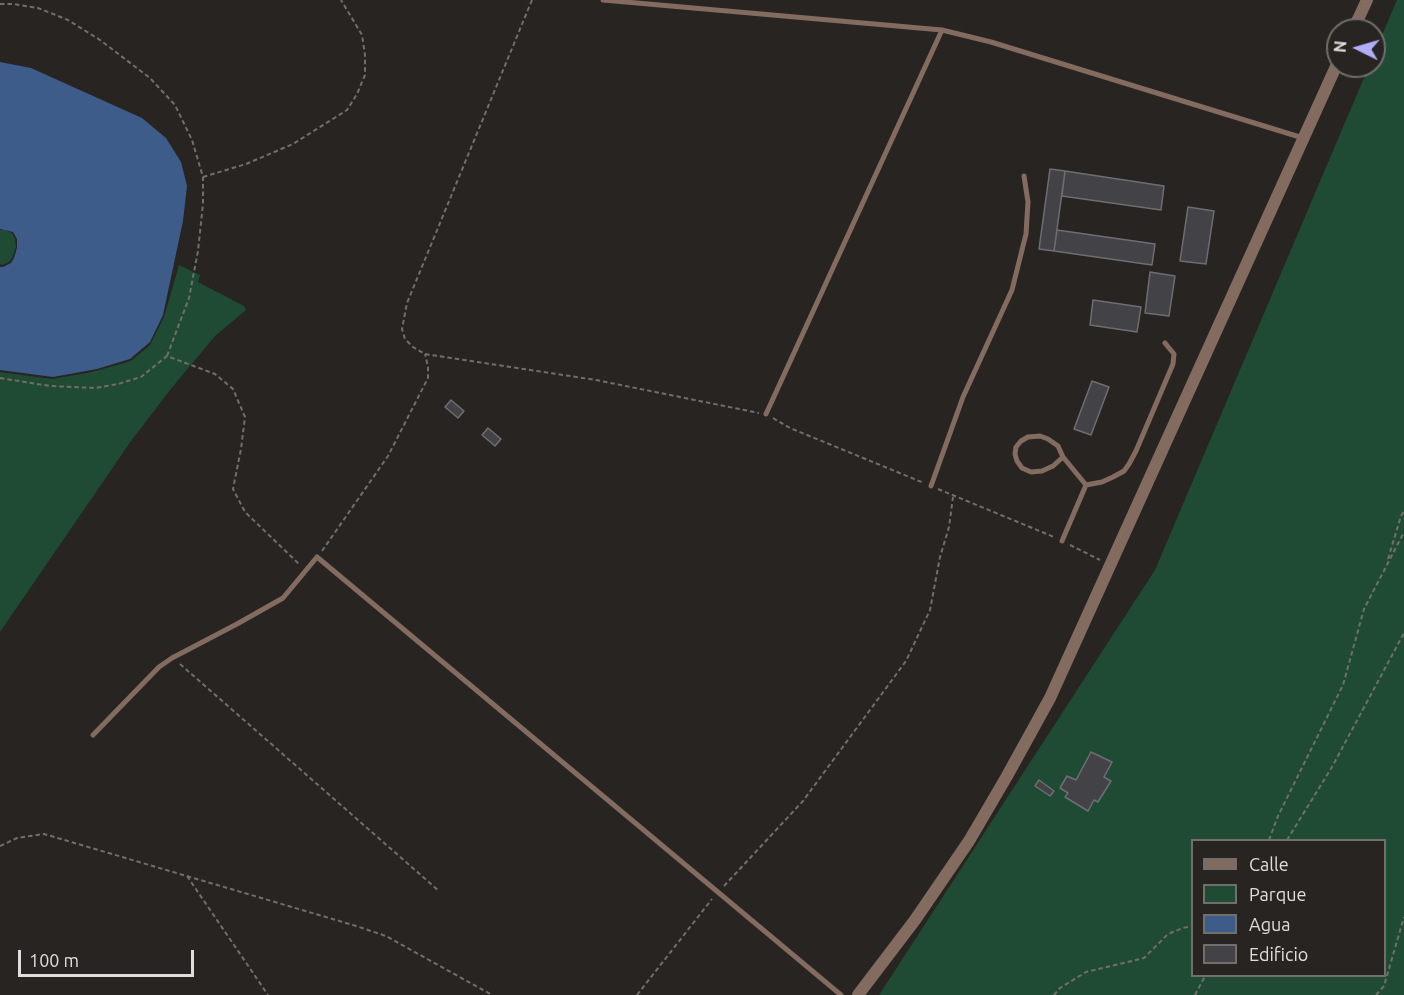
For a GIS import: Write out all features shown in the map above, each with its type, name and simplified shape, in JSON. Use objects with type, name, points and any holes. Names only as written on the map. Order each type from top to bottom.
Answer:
[{"type":"street","points":[[1358,18],[1366,0]]},
{"type":"street","points":[[858,995],[915,920],[969,841],[1050,698],[1331,78]]},
{"type":"lane","points":[[603,0],[942,30],[991,42],[1303,138]]},
{"type":"lane","points":[[766,414],[942,30]]},
{"type":"lane","points":[[931,486],[963,397],[1012,290],[1026,234],[1028,202],[1024,176]]},
{"type":"lane","points":[[1086,484],[1102,482],[1124,471],[1130,464],[1173,364],[1174,354],[1165,343]]},
{"type":"lane","points":[[1063,457],[1053,466],[1042,471],[1031,472],[1022,468],[1015,454],[1016,447],[1021,441],[1028,437],[1040,436],[1058,446],[1063,457],[1086,484]]},
{"type":"lane","points":[[1062,541],[1086,484]]},
{"type":"lane","points":[[93,735],[159,668],[172,658],[283,598],[318,557],[841,995]]},
{"type":"path","points":[[203,177],[246,164],[293,144],[347,110],[357,94],[364,75],[364,55],[362,35],[341,0]]},
{"type":"path","points":[[532,0],[407,303],[402,329],[405,339],[413,347],[425,354],[596,380],[766,414],[790,428],[1062,541],[1110,566]]},
{"type":"path","points":[[0,4],[38,8],[68,20],[100,39],[150,78],[175,105],[192,141],[203,177],[199,239],[189,298],[167,356],[141,377],[95,388],[50,386],[0,378]]},
{"type":"path","points":[[318,557],[388,456],[428,378],[425,354]]},
{"type":"path","points":[[167,356],[215,374],[233,389],[245,417],[233,489],[245,512],[305,570]]},
{"type":"path","points":[[637,995],[718,892],[803,801],[906,661],[930,610],[940,557],[949,527],[953,497]]},
{"type":"path","points":[[1386,564],[1404,511]]},
{"type":"path","points":[[1269,839],[1278,816],[1343,685],[1364,609],[1404,532]]},
{"type":"path","points":[[1288,839],[1332,767],[1404,633]]},
{"type":"path","points":[[172,658],[439,891]]},
{"type":"path","points":[[0,846],[17,838],[44,834],[386,936],[492,995]]},
{"type":"path","points":[[187,876],[268,995]]},
{"type":"path","points":[[1376,995],[1384,987],[1404,917]]},
{"type":"path","points":[[1054,995],[1060,988],[1086,972],[1144,958],[1168,934],[1191,926]]},
{"type":"path","points":[[1195,995],[1204,977]]},
{"type":"green space","points":[[1397,0],[1404,0],[1404,995],[879,995],[1155,570],[1364,78],[1386,78],[1386,26]]},
{"type":"green space","points":[[0,230],[12,233],[16,247],[9,262],[2,265],[0,264]]},
{"type":"green space","points":[[179,265],[200,275],[198,282],[244,306],[246,310],[215,336],[131,441],[0,632],[0,372],[52,379],[92,372],[131,361],[150,345],[164,317]]},
{"type":"water","points":[[0,62],[31,68],[142,118],[166,138],[181,162],[187,186],[183,221],[163,315],[150,342],[130,359],[97,369],[53,377],[0,370],[0,267],[11,263],[17,248],[17,239],[13,232],[0,229]]},
{"type":"building","points":[[1050,169],[1065,171],[1054,251],[1039,249]]},
{"type":"building","points":[[1065,171],[1164,186],[1161,210],[1062,196]]},
{"type":"building","points":[[1188,207],[1214,211],[1206,264],[1180,261]]},
{"type":"building","points":[[1057,230],[1155,244],[1152,265],[1054,251]]},
{"type":"building","points":[[1150,272],[1175,276],[1169,316],[1145,313]]},
{"type":"building","points":[[1093,300],[1141,307],[1137,332],[1090,325]]},
{"type":"building","points":[[1092,381],[1109,387],[1091,435],[1074,429]]},
{"type":"building","points":[[451,400],[464,411],[458,418],[445,407]]},
{"type":"building","points":[[488,428],[501,439],[495,446],[482,435]]},
{"type":"building","points":[[1091,752],[1112,762],[1104,777],[1111,781],[1098,802],[1094,800],[1088,811],[1065,797],[1068,793],[1060,788],[1067,776],[1076,780]]},
{"type":"building","points":[[1039,780],[1054,791],[1050,796],[1035,786]]}]
